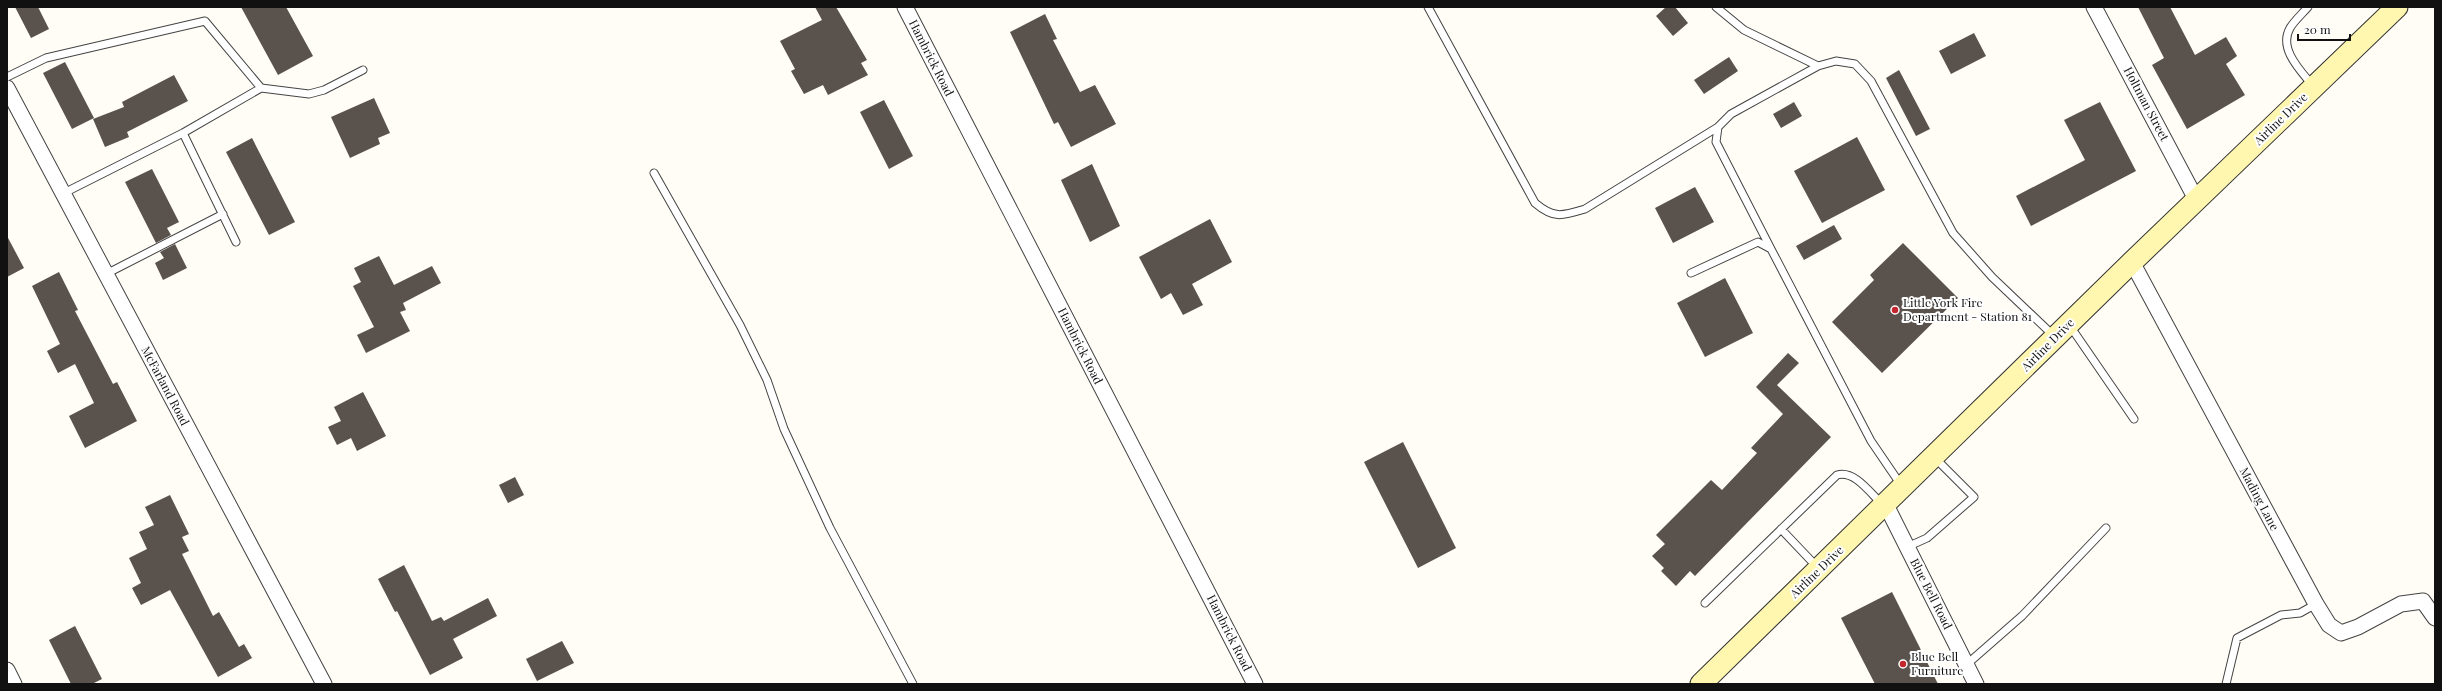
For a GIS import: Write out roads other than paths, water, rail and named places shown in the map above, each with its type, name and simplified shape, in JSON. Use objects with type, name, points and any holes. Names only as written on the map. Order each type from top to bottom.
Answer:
[{"type":"main road","name":"Airline Drive","points":[[1701,684],[1885,506],[2132,262],[2397,7]]},
{"type":"street","name":"Hambrick Road","points":[[905,7],[1255,684]]},
{"type":"street","name":"Holtman Street","points":[[2094,7],[2197,201]]},
{"type":"street","name":"McFarland Road","points":[[7,88],[324,684]]},
{"type":"street","name":"Mading Lane","points":[[2132,262],[2316,604],[2329,625],[2341,633],[2358,627],[2401,604],[2423,601],[2435,618]]},
{"type":"street","name":"Blue Bell Road","points":[[1885,506],[1976,684]]},
{"type":"street","points":[[7,670],[14,684]]},
{"type":"lane","points":[[1428,7],[1535,203],[1547,213],[1565,215],[1585,209],[1718,127],[1731,114],[1818,66],[1836,61],[1855,64],[1871,81],[1953,233],[1992,276],[2062,331],[2134,419]]},
{"type":"lane","points":[[1716,7],[1744,30],[1818,66]]},
{"type":"lane","points":[[2308,7],[2289,29],[2286,41],[2291,58],[2314,87]]},
{"type":"lane","points":[[7,77],[46,58],[205,22],[261,88]]},
{"type":"lane","points":[[64,194],[183,133],[261,88],[309,94],[324,90],[363,70]]},
{"type":"lane","points":[[1718,127],[1716,142],[1871,441],[1903,488]]},
{"type":"lane","points":[[183,133],[236,242]]},
{"type":"lane","points":[[654,173],[740,325],[767,380],[784,430],[830,528],[913,684]]},
{"type":"lane","points":[[106,274],[223,214]]},
{"type":"lane","points":[[1690,273],[1758,242],[1771,249]]},
{"type":"lane","points":[[1907,547],[1927,538],[1974,497],[1934,457]]},
{"type":"lane","points":[[1706,603],[1837,475],[1845,473],[1852,476],[1885,506]]},
{"type":"lane","points":[[1966,665],[2022,616],[2106,528]]},
{"type":"lane","points":[[1781,529],[1820,569]]},
{"type":"lane","points":[[2226,684],[2237,638],[2282,615],[2300,613],[2316,604]]},
{"type":"place","name":"Little York Fire Department - Station 81","points":[[1895,310]]},
{"type":"place","name":"Blue Bell Furniture","points":[[1903,664]]}]
